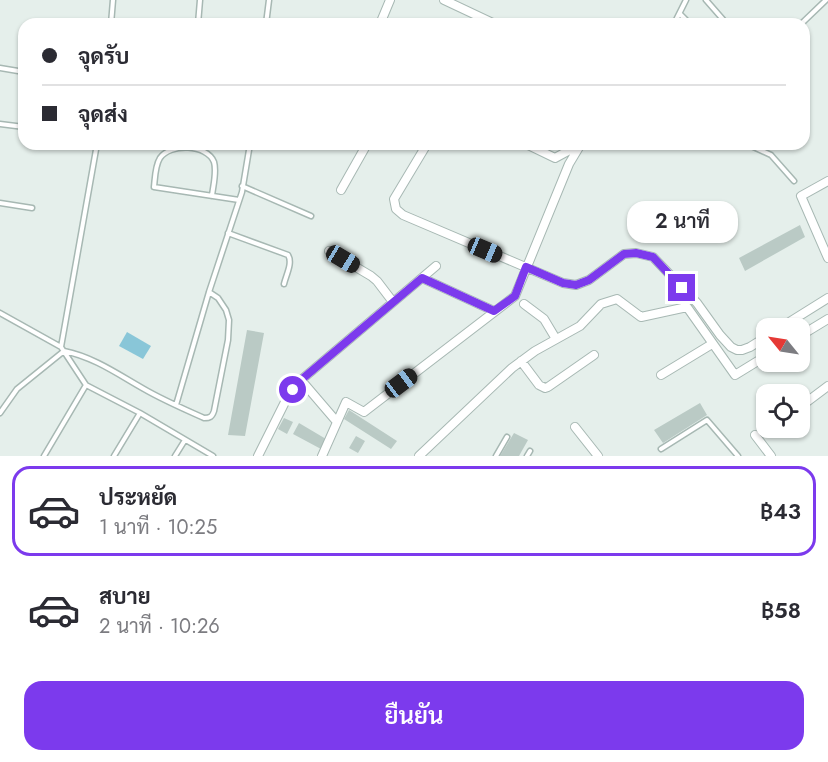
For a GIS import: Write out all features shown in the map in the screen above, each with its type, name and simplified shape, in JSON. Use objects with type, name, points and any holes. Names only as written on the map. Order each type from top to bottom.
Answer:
[{"type":"street","points":[[382,18],[390,0]]},
{"type":"street","points":[[444,0],[482,18]]},
{"type":"street","points":[[341,190],[364,150]]},
{"type":"street","points":[[423,150],[394,199],[396,208],[403,215],[563,283],[576,285],[589,280],[624,254],[636,253],[653,257],[697,303],[731,347],[742,350],[756,343]]},
{"type":"street","points":[[538,150],[555,158],[570,150]]},
{"type":"street","points":[[322,456],[346,402],[364,412],[515,296],[569,164],[577,150]]},
{"type":"street","points":[[828,181],[801,196],[828,258]]},
{"type":"street","points":[[329,250],[371,276],[393,302]]},
{"type":"street","points":[[258,456],[286,400],[301,380],[436,266]]},
{"type":"street","points":[[422,278],[494,311]]},
{"type":"street","points":[[796,318],[828,298]]},
{"type":"street","points":[[419,456],[521,361],[580,326],[601,303],[617,299],[641,317],[687,307],[735,375],[756,362]]},
{"type":"street","points":[[524,304],[544,319],[556,339]]},
{"type":"street","points":[[810,330],[828,319]]},
{"type":"street","points":[[661,375],[712,344]]},
{"type":"street","points":[[521,361],[539,385],[545,388],[594,355]]},
{"type":"street","points":[[301,380],[337,422]]},
{"type":"street","points":[[810,400],[828,386]]},
{"type":"street","points":[[576,427],[598,456]]},
{"type":"street","points":[[755,435],[771,456]]},
{"type":"lane","points":[[112,18],[113,0]]},
{"type":"lane","points":[[198,18],[200,0]]},
{"type":"lane","points":[[267,18],[269,0]]},
{"type":"lane","points":[[678,18],[686,0]]},
{"type":"lane","points":[[705,0],[722,18]]},
{"type":"lane","points":[[807,18],[826,0]]},
{"type":"lane","points":[[680,14],[684,18]]},
{"type":"lane","points":[[0,68],[18,71]]},
{"type":"lane","points":[[0,124],[18,126]]},
{"type":"lane","points":[[0,413],[16,389],[63,349],[96,150]]},
{"type":"lane","points":[[169,150],[158,163],[154,187],[239,200]]},
{"type":"lane","points":[[198,150],[214,162],[212,196]]},
{"type":"lane","points":[[176,405],[239,200],[249,150]]},
{"type":"lane","points":[[760,150],[771,155],[794,182]]},
{"type":"lane","points":[[242,186],[311,216]]},
{"type":"lane","points":[[0,203],[32,208]]},
{"type":"lane","points":[[228,233],[288,255],[290,264],[284,284]]},
{"type":"lane","points":[[0,312],[63,349],[112,370],[176,405],[204,418],[209,418],[214,411],[228,340],[229,320],[218,298],[209,292]]},
{"type":"lane","points":[[63,349],[86,385],[140,413],[213,456]]},
{"type":"lane","points":[[44,456],[86,385]]},
{"type":"lane","points":[[114,456],[140,413]]},
{"type":"lane","points":[[661,449],[707,420],[738,456]]},
{"type":"lane","points":[[496,456],[507,437]]},
{"type":"lane","points":[[176,456],[185,440]]},
{"type":"lane","points":[[527,456],[530,450]]},
{"type":"water","points":[[127,332],[151,346],[143,359],[119,346]]},
{"type":"building","points":[[800,225],[805,237],[745,271],[739,258]]},
{"type":"building","points":[[247,330],[264,333],[245,436],[228,435]]},
{"type":"building","points":[[700,403],[707,415],[663,443],[654,430]]},
{"type":"building","points":[[349,410],[397,441],[391,449],[344,419]]},
{"type":"building","points":[[284,418],[293,422],[287,434],[278,429]]},
{"type":"building","points":[[299,423],[326,439],[321,449],[293,434]]},
{"type":"building","points":[[514,433],[528,440],[519,456],[500,456]]},
{"type":"building","points":[[356,436],[365,441],[358,453],[349,448]]},
{"type":"route","points":[[293,390],[301,380],[422,278],[494,311],[515,296],[526,267],[563,283],[576,285],[589,280],[624,254],[636,253],[653,257],[682,288]]}]
